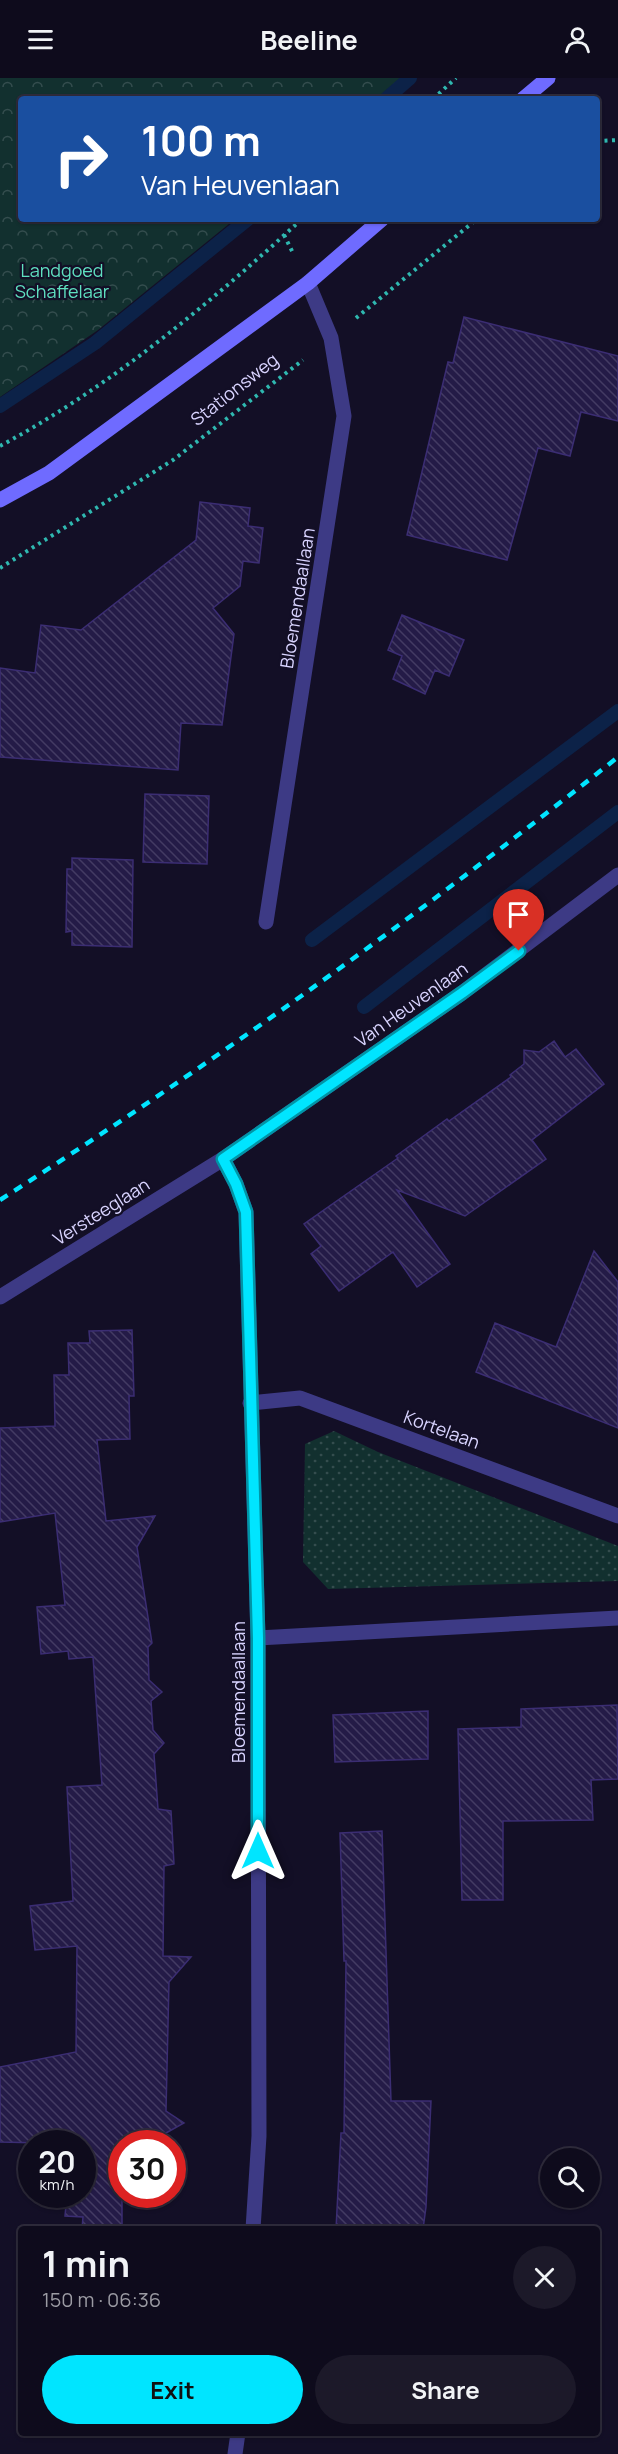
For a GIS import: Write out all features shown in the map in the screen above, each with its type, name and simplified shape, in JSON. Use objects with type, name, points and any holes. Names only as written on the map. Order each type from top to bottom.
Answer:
[{"type":"main road","points":[[527,96],[548,78]]},
{"type":"main road","points":[[0,500],[49,473],[308,283],[379,222]]},
{"type":"street","name":"Bloemendaallaan","points":[[266,922],[345,416],[331,338],[308,283]]},
{"type":"street","name":"Van Heuvenlaan","points":[[223,1159],[462,993],[618,876]]},
{"type":"street","name":"Bloemendaallaan","points":[[223,1159],[236,1184],[246,1212],[258,1638],[259,2136],[253,2226]]},
{"type":"street","name":"Versteeglaan","points":[[0,1297],[223,1159]]},
{"type":"street","name":"Kortelaan","points":[[250,1403],[300,1398],[618,1516]]},
{"type":"street","points":[[258,1638],[618,1618]]},
{"type":"street","points":[[235,2454],[238,2436]]},
{"type":"path","points":[[436,96],[456,78]]},
{"type":"path","points":[[600,141],[618,140]]},
{"type":"path","points":[[0,446],[31,430],[145,351],[298,222]]},
{"type":"path","name":"Stationsweg","points":[[0,568],[173,460],[331,338],[473,222]]},
{"type":"green space","name":"Landgoed Schaffelaar","points":[[0,78],[401,78],[380,96],[18,96],[18,222],[231,222],[98,330],[0,397]]},
{"type":"green space","points":[[334,1431],[378,1452],[618,1546],[618,1581],[328,1589],[303,1562],[305,1444]]},
{"type":"building","points":[[464,317],[618,356],[618,421],[581,412],[570,456],[538,448],[507,560],[407,535],[448,362],[453,363]]},
{"type":"building","points":[[200,502],[250,508],[248,526],[263,528],[259,563],[243,561],[240,586],[213,608],[234,634],[222,725],[181,723],[178,770],[0,757],[0,668],[35,673],[41,625],[81,630],[196,540]]},
{"type":"building","points":[[402,615],[464,640],[449,676],[435,670],[425,694],[393,679],[402,656],[388,650]]},
{"type":"building","points":[[145,794],[209,796],[207,864],[143,862]]},
{"type":"building","points":[[72,858],[133,860],[132,947],[72,945],[72,931],[66,932],[67,869],[72,869]]},
{"type":"building","points":[[554,1041],[565,1057],[576,1049],[604,1084],[532,1140],[546,1159],[465,1216],[397,1190],[450,1264],[417,1287],[393,1252],[339,1291],[311,1254],[321,1246],[304,1224],[398,1158],[396,1156],[447,1119],[449,1121],[511,1077],[510,1075],[524,1064],[524,1050],[539,1052]]},
{"type":"building","points":[[594,1251],[618,1282],[618,1428],[476,1372],[495,1323],[556,1347]]},
{"type":"building","points":[[132,1330],[134,1396],[129,1396],[130,1439],[97,1440],[106,1521],[155,1516],[137,1547],[152,1643],[148,1647],[149,1680],[162,1692],[151,1701],[153,1730],[164,1743],[154,1754],[158,1809],[171,1811],[174,1864],[164,1866],[163,1956],[191,1957],[169,1982],[166,2111],[184,2123],[171,2130],[108,2130],[108,2208],[122,2208],[122,2226],[82,2226],[83,2217],[65,2216],[66,2208],[96,2208],[96,2130],[18,2130],[18,2142],[0,2142],[0,2067],[76,2052],[77,1946],[35,1950],[30,1906],[73,1901],[67,1787],[102,1785],[93,1657],[69,1659],[68,1651],[41,1654],[37,1607],[65,1605],[55,1513],[0,1522],[0,1428],[55,1426],[54,1375],[69,1375],[68,1343],[90,1343],[89,1331]]},
{"type":"building","points":[[617,1705],[618,1779],[591,1780],[593,1820],[503,1821],[503,1900],[462,1900],[458,1729],[521,1727],[521,1709]]},
{"type":"building","points":[[428,1711],[428,1759],[335,1762],[333,1715]]},
{"type":"building","points":[[382,1831],[391,2101],[431,2101],[423,2226],[336,2226],[341,2133],[344,2133],[346,1961],[344,1961],[340,1833]]},
{"type":"waterway","points":[[389,96],[410,78]]},
{"type":"waterway","points":[[0,406],[95,343],[244,222]]},
{"type":"waterway","points":[[312,940],[618,711]]},
{"type":"waterway","points":[[364,1007],[618,812]]},
{"type":"railway","points":[[0,1200],[159,1095],[315,986],[468,874],[618,757]]},
{"type":"route","points":[[258,1851],[258,1638],[246,1212],[236,1184],[223,1159],[519,951]]}]
